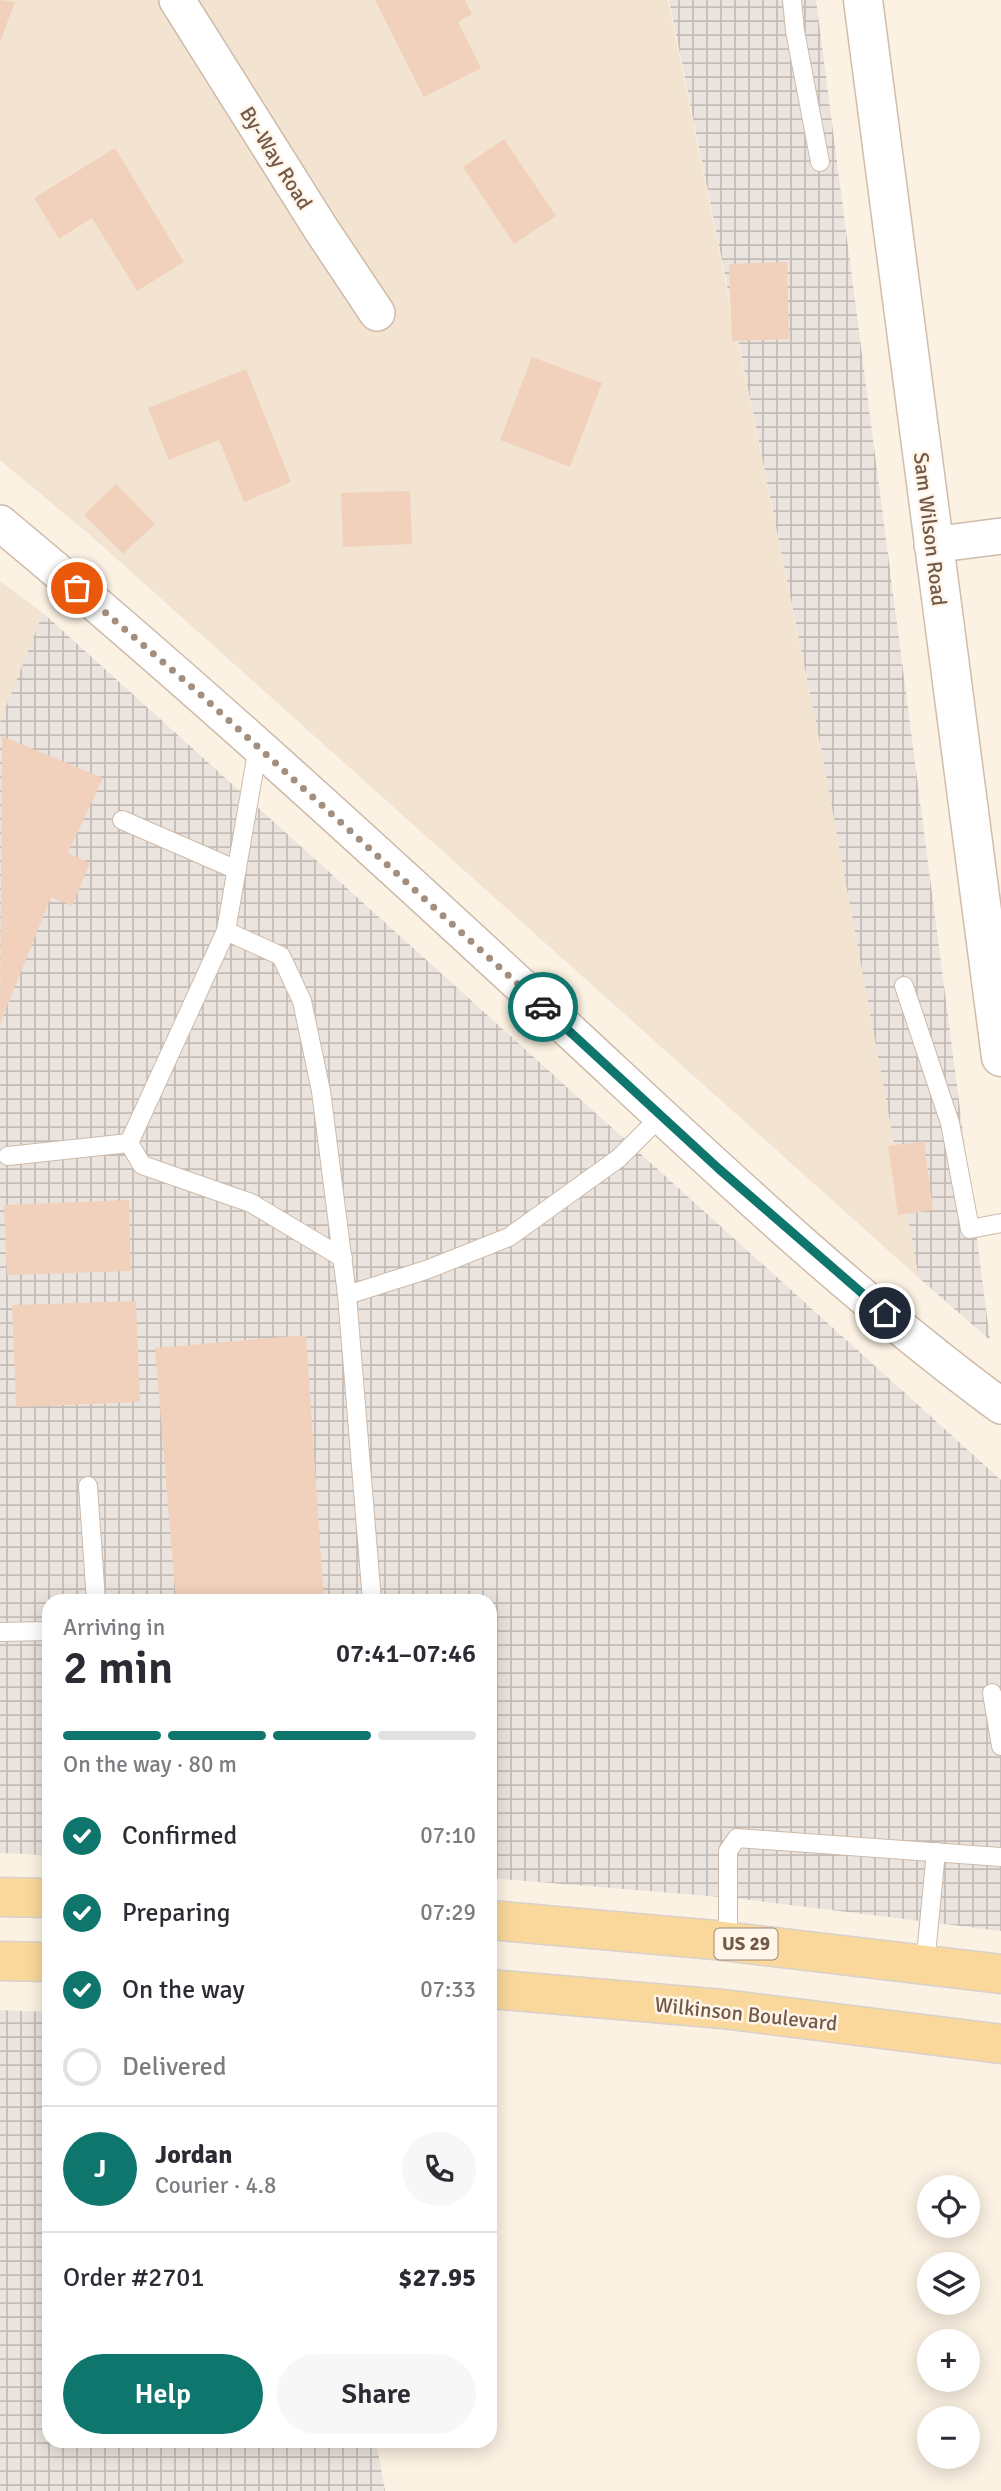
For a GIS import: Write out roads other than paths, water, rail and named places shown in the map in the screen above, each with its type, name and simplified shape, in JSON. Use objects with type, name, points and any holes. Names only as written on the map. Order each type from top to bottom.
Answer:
[{"type":"main road","points":[[0,1897],[42,1898]]},
{"type":"main road","name":"US 29","points":[[497,1921],[728,1941],[1001,1974]]},
{"type":"main road","points":[[0,1961],[42,1962]]},
{"type":"main road","name":"Wilkinson Boulevard","points":[[497,1990],[723,2009],[1001,2045]]},
{"type":"street","name":"By-Way Road","points":[[177,0],[377,313]]},
{"type":"street","name":"Sam Wilson Road","points":[[863,0],[932,545],[1001,1057]]},
{"type":"street","points":[[0,523],[258,747],[661,1116],[947,1367],[1001,1406]]},
{"type":"street","points":[[932,545],[1001,536]]},
{"type":"lane","points":[[792,0],[795,31],[820,162]]},
{"type":"lane","points":[[129,1143],[226,931],[258,747]]},
{"type":"lane","points":[[122,820],[237,870]]},
{"type":"lane","points":[[226,931],[281,956],[302,1001],[332,1163],[347,1295],[371,1594]]},
{"type":"lane","points":[[904,986],[950,1123],[970,1229],[1001,1223]]},
{"type":"lane","points":[[347,1295],[426,1270],[509,1237],[619,1158],[661,1116]]},
{"type":"lane","points":[[8,1156],[129,1143]]},
{"type":"lane","points":[[129,1143],[142,1165],[251,1203],[343,1258]]},
{"type":"lane","points":[[89,1486],[96,1594]]},
{"type":"lane","points":[[0,1632],[42,1631]]},
{"type":"lane","points":[[992,1693],[1001,1745]]},
{"type":"lane","points":[[728,1941],[728,1851],[737,1838],[1001,1857]]},
{"type":"lane","points":[[925,1965],[936,1852]]}]
